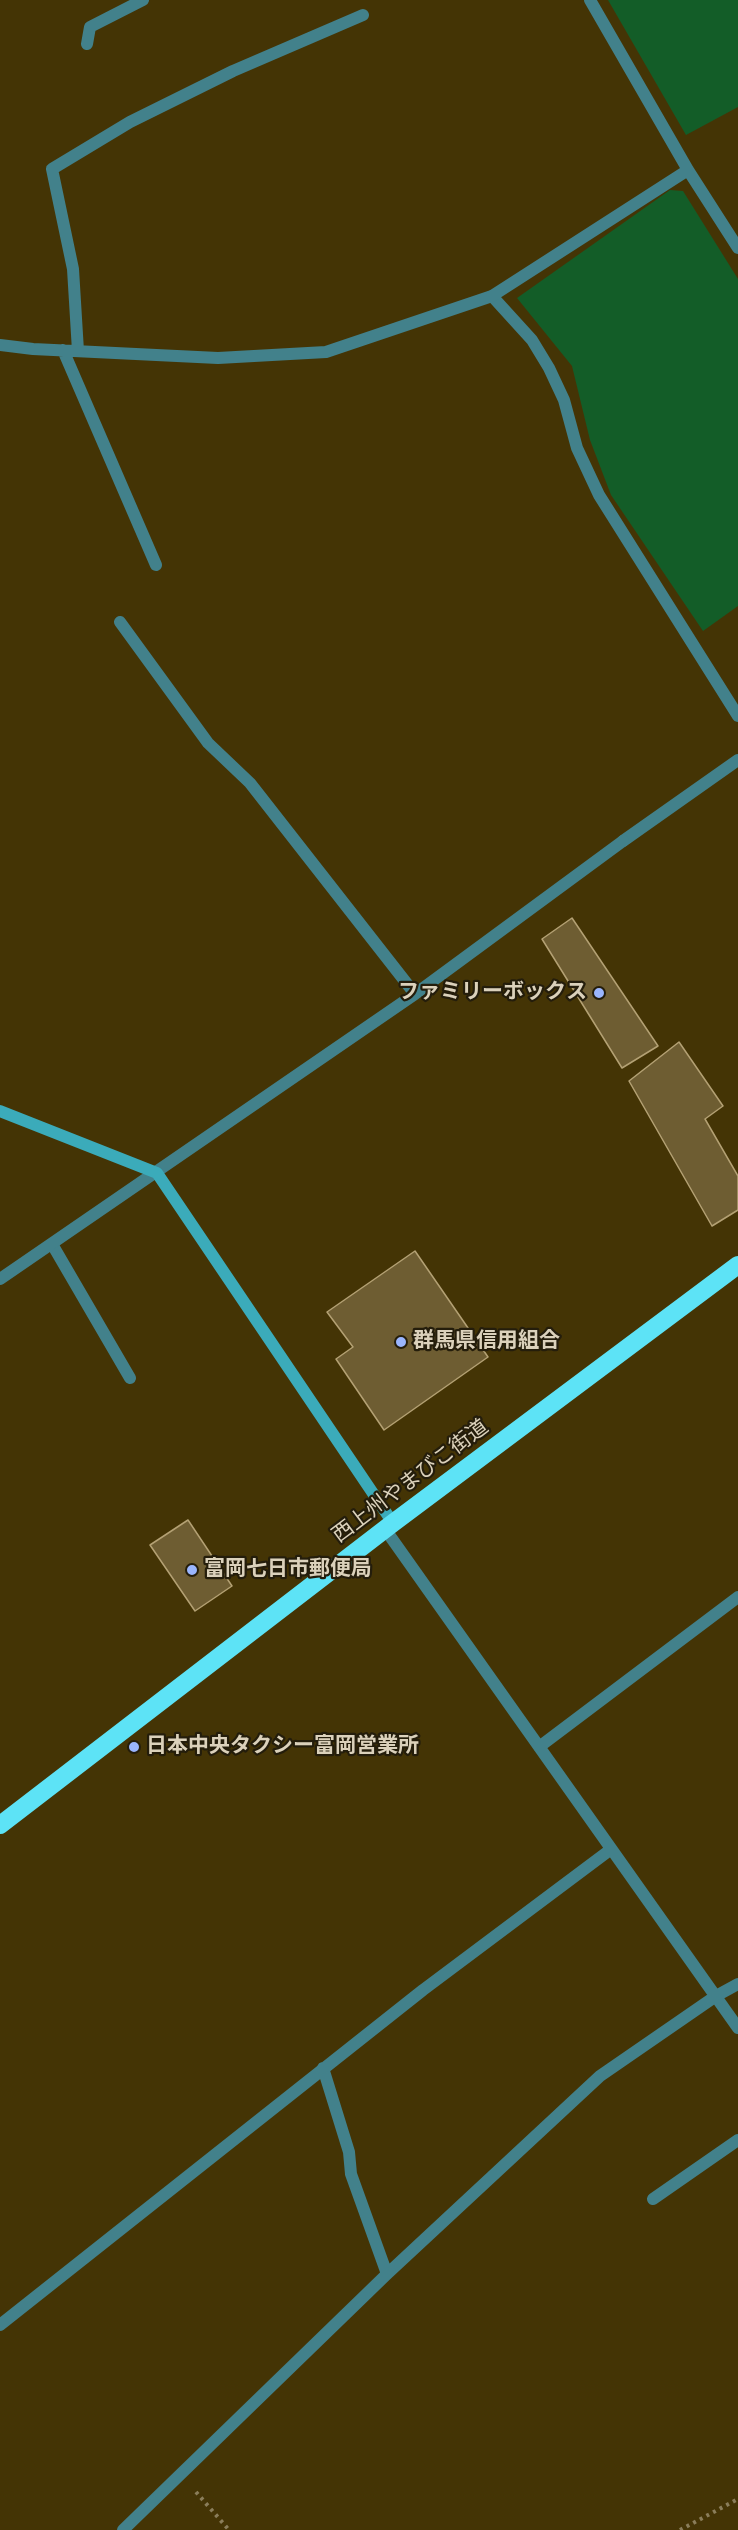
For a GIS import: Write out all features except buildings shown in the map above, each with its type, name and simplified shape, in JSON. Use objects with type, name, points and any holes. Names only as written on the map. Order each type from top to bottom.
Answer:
[{"type":"highway","name":"西上州やまびこ街道","points":[[0,1825],[389,1526],[738,1265]]},
{"type":"street","points":[[87,44],[90,27],[143,0]]},
{"type":"street","points":[[590,0],[688,170],[738,248]]},
{"type":"street","points":[[78,351],[73,269],[52,169],[130,122],[233,71],[363,15]]},
{"type":"street","points":[[0,345],[218,358],[326,352],[492,296],[688,170]]},
{"type":"street","points":[[492,296],[532,340],[549,368],[564,400],[577,448],[599,495],[738,716]]},
{"type":"street","points":[[63,350],[156,565]]},
{"type":"street","points":[[120,622],[208,743],[250,783],[415,994]]},
{"type":"street","points":[[0,1279],[415,994],[623,841],[738,760]]},
{"type":"street","points":[[0,1111],[157,1173],[389,1526],[539,1747],[738,2028]]},
{"type":"street","points":[[52,1244],[130,1378]]},
{"type":"street","points":[[539,1747],[738,1597]]},
{"type":"street","points":[[0,2325],[423,1990],[610,1850]]},
{"type":"street","points":[[123,2530],[387,2274],[600,2076],[716,1996],[738,1984]]},
{"type":"street","points":[[323,2068],[349,2152],[351,2174],[387,2274]]},
{"type":"street","points":[[653,2199],[738,2140]]},
{"type":"path","points":[[181,2474],[229,2530]]},
{"type":"path","points":[[680,2530],[738,2499]]},
{"type":"green space","points":[[608,0],[738,0],[738,107],[686,135]]},
{"type":"green space","points":[[670,190],[683,191],[738,279],[738,606],[703,631],[611,495],[590,440],[572,366],[517,298]]},
{"type":"place","name":"ファミリーボックス","points":[[599,993]]},
{"type":"place","name":"群馬県信用組合","points":[[401,1342]]},
{"type":"place","name":"富岡七日市郵便局","points":[[192,1570]]},
{"type":"place","name":"日本中央タクシー富岡営業所","points":[[134,1747]]}]
